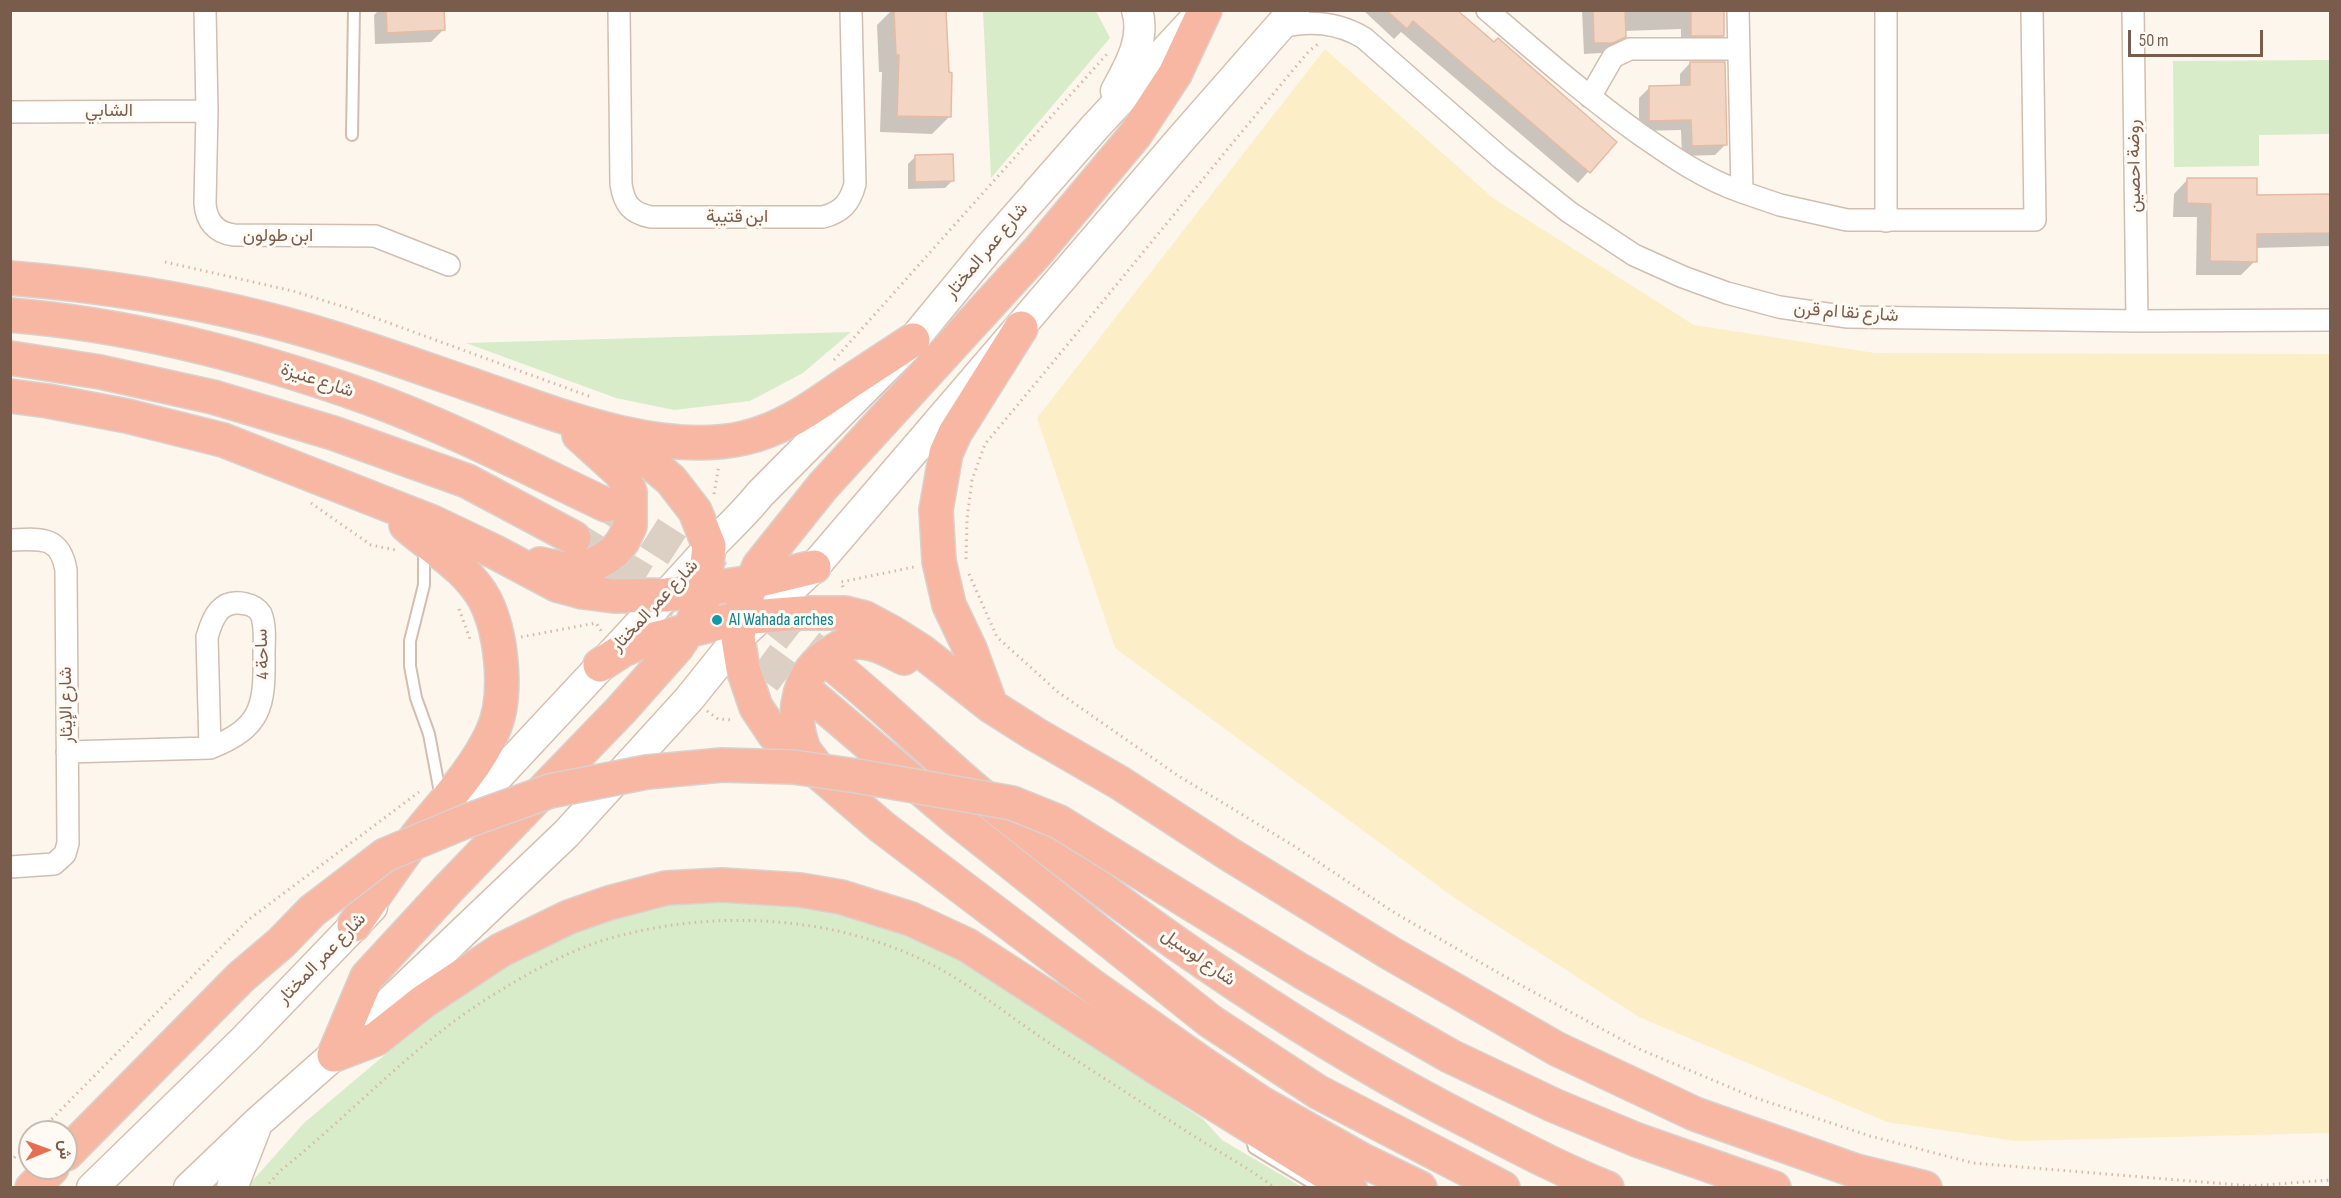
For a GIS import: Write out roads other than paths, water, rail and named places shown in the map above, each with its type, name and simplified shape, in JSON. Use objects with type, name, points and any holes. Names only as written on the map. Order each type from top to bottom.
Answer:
[{"type":"highway","points":[[1204,10],[1175,74],[1134,135],[1038,251],[823,486],[759,566],[752,582],[743,669],[756,707],[774,734],[882,827],[1095,988],[1261,1103],[1362,1160],[1420,1188]]},
{"type":"highway","points":[[10,278],[71,283],[170,299],[266,319],[399,360],[564,417],[645,437],[677,442],[722,441],[770,431],[812,409],[913,340]]},
{"type":"highway","name":"شارع عنيزة","points":[[10,315],[130,332],[237,356],[311,379],[371,399],[438,426],[606,505]]},
{"type":"highway","points":[[991,706],[970,649],[949,604],[952,559],[936,539],[936,510],[939,482],[946,453],[963,419],[1021,328]]},
{"type":"highway","points":[[10,358],[100,372],[213,397],[333,433],[467,481],[574,538]]},
{"type":"highway","points":[[10,396],[48,401],[186,429],[223,440],[384,502],[495,552],[557,585],[583,592],[614,596],[666,595],[752,582],[814,567]]},
{"type":"highway","points":[[334,1055],[367,977],[450,887],[621,710],[677,647],[703,601],[709,546],[695,511],[671,480],[652,464],[626,446],[564,417]]},
{"type":"highway","points":[[495,552],[568,570],[582,569],[604,559],[623,541],[630,526],[630,492],[622,474],[584,440],[564,417]]},
{"type":"highway","points":[[354,925],[440,790],[468,772],[492,733],[498,716],[500,696],[501,671],[498,641],[484,599],[466,574],[446,556],[424,553],[404,523],[384,502]]},
{"type":"highway","points":[[610,655],[641,642],[689,629],[746,624],[802,613],[845,613],[866,618],[921,651],[991,706],[1120,783],[1228,854],[1380,947],[1557,1049],[1695,1114],[1856,1171],[1925,1188]]},
{"type":"highway","points":[[827,781],[803,748],[797,707],[805,679],[819,660],[842,646],[859,641],[880,645],[913,663],[958,681]]},
{"type":"highway","name":"شارع لوسيل","points":[[832,664],[866,691],[998,809],[1090,882],[1228,980],[1401,1086],[1573,1174],[1606,1188]]},
{"type":"highway","points":[[811,695],[960,822],[1210,1021],[1318,1092],[1503,1188]]},
{"type":"highway","points":[[78,1142],[241,977],[281,943],[312,911],[386,855],[464,822],[550,791],[647,772],[722,765],[814,770],[1012,803],[1059,822],[1301,971],[1450,1056],[1637,1140],[1774,1188]]},
{"type":"highway","points":[[334,1055],[376,1039],[424,1001],[501,950],[569,917],[609,903],[666,888],[722,885],[800,890],[841,897],[911,919],[967,945],[1350,1188]]},
{"type":"main road","points":[[1095,127],[1132,62],[1138,40],[1137,10]]},
{"type":"main road","name":"شارع عمر المختار","points":[[92,1188],[245,1039],[444,834],[709,546],[739,519],[760,494],[913,340],[988,249],[1095,127],[1204,10]]},
{"type":"main road","points":[[189,1188],[258,1122],[334,1055],[566,834],[689,699],[746,624],[814,567],[1021,328],[1180,139],[1287,19]]},
{"type":"main road","points":[[232,1188],[258,1122]]},
{"type":"street","name":"ابن طولون","points":[[205,10],[206,212],[209,220],[220,231],[234,235],[375,236],[449,265]]},
{"type":"street","name":"ابن قتيبة","points":[[619,10],[621,184],[628,208],[639,215],[651,217],[823,217],[836,213],[846,205],[855,183],[851,10]]},
{"type":"street","name":"شارع نقا ام قرن","points":[[1347,10],[1352,21],[1373,45],[1501,158],[1569,212],[1634,255],[1694,281],[1779,307],[1848,317],[2138,321],[2331,320]]},
{"type":"street","points":[[1487,10],[1590,97],[1670,156],[1719,184],[1780,205],[1847,220],[1886,221],[2035,220],[2032,10]]},
{"type":"street","points":[[1738,10],[1742,192]]},
{"type":"street","points":[[1886,10],[1886,221]]},
{"type":"street","name":"روضة احصين","points":[[2133,10],[2138,321]]},
{"type":"street","name":"شارع نقا ام قرن","points":[[1287,19],[1344,28],[1373,45]]},
{"type":"street","points":[[1590,97],[1613,57],[1630,49],[1739,49]]},
{"type":"street","name":"الشابي","points":[[10,112],[207,111]]},
{"type":"street","name":"شارع الإيثار","points":[[10,540],[40,539],[51,542],[63,556],[66,570],[68,843],[65,854],[54,864],[10,867]]},
{"type":"street","name":"ساحة 4","points":[[67,752],[210,748],[231,740],[242,732],[260,706],[264,687],[264,628],[260,614],[251,605],[233,602],[224,605],[212,620],[207,637],[210,748]]},
{"type":"lane","points":[[352,135],[354,10]]},
{"type":"lane","points":[[424,553],[424,585],[410,641],[410,666],[416,698],[429,734],[440,790]]},
{"type":"lane","points":[[1247,1124],[1254,1148],[1319,1188]]},
{"type":"tunnel","points":[[608,506],[740,591],[832,664]]},
{"type":"tunnel","points":[[574,538],[680,602]]},
{"type":"tunnel","points":[[721,629],[811,695]]},
{"type":"place","name":"Al Wahada arches","points":[[717,620]]}]
